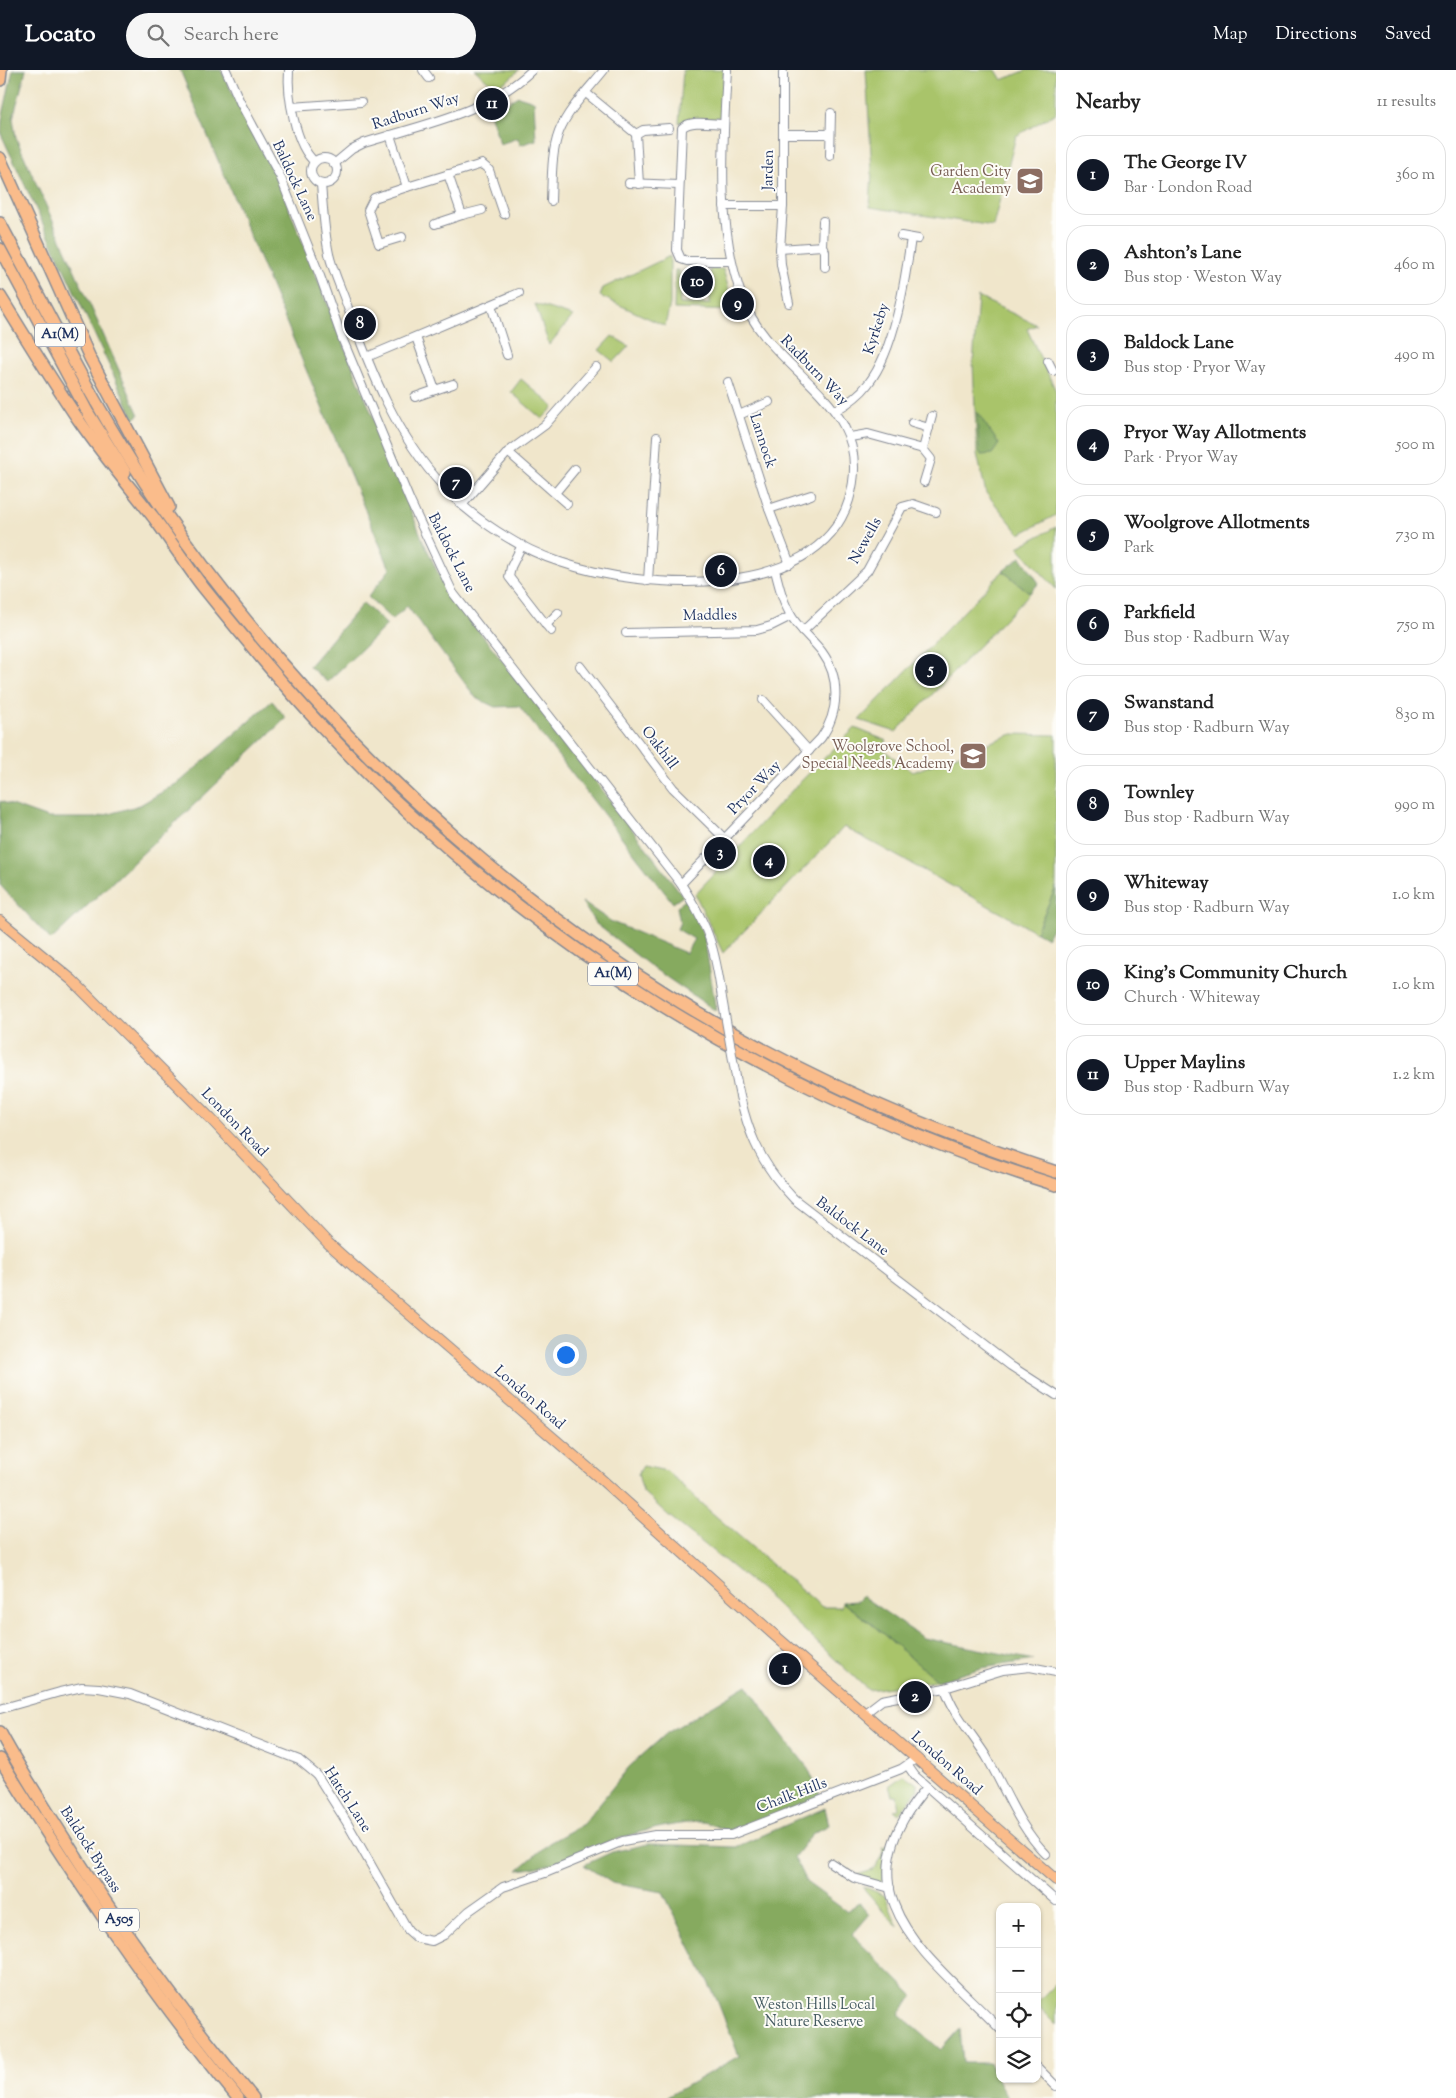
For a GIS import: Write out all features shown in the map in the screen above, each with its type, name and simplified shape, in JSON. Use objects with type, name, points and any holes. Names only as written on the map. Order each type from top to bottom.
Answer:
[{"type":"highway","points":[[0,80],[1,70]]},
{"type":"highway","points":[[0,158],[90,358],[194,553]]},
{"type":"highway","name":"A1(M)","points":[[0,223],[114,432],[158,502],[194,553],[284,667],[385,774],[507,881],[588,941],[696,1012],[823,1080],[944,1132],[1056,1172]]},
{"type":"highway","name":"A1(M)","points":[[0,249],[88,413],[154,518],[201,584],[250,645],[329,735],[412,816],[505,896],[620,978],[757,1060],[909,1132],[1056,1185]]},
{"type":"highway","points":[[0,296],[79,421],[154,518]]},
{"type":"highway","name":"Baldock Bypass","points":[[0,1732],[32,1788],[98,1890],[181,2005],[253,2098]]},
{"type":"highway","name":"Baldock Bypass","points":[[0,1758],[75,1879],[174,2017],[238,2098]]},
{"type":"main road","name":"London Road","points":[[0,921],[72,980],[211,1119],[349,1262],[609,1486],[1056,1880]]},
{"type":"street","name":"Baldock Lane","points":[[226,70],[240,102],[280,176],[320,276],[342,338],[414,509],[452,593],[681,884],[709,932],[736,1077],[749,1132],[756,1149],[768,1168],[794,1199],[1011,1366],[1056,1395]]},
{"type":"street","points":[[288,70],[292,107],[301,142],[315,162],[324,158],[334,164]]},
{"type":"street","points":[[423,70],[429,78]]},
{"type":"street","name":"Radburn Way","points":[[315,162],[311,174],[314,180],[321,184],[333,180],[336,172],[334,164],[361,144],[465,111],[509,89],[532,70]]},
{"type":"street","points":[[551,201],[554,149],[559,132],[565,120],[604,70]]},
{"type":"street","name":"Radburn Way","points":[[321,184],[329,255],[386,404],[408,442],[445,489],[502,534],[522,545],[557,562],[604,576],[648,582],[704,581],[775,570],[813,551],[823,543],[840,520],[849,498],[853,476],[850,437],[845,424],[819,392],[764,339],[744,303],[731,261],[724,206],[724,124],[727,70]]},
{"type":"street","name":"Jarden","points":[[783,73],[784,134],[780,249],[790,303]]},
{"type":"street","points":[[586,93],[636,134],[639,184]]},
{"type":"street","points":[[292,107],[362,102]]},
{"type":"street","points":[[830,156],[831,113]]},
{"type":"street","points":[[724,124],[692,123],[682,128],[678,185],[677,250],[681,259],[688,261],[731,261]]},
{"type":"street","points":[[636,134],[643,130],[670,128]]},
{"type":"street","name":"Jarden","points":[[784,134],[830,134]]},
{"type":"street","points":[[390,135],[407,187]]},
{"type":"street","points":[[402,237],[379,244],[368,210],[374,198],[480,163],[489,170],[504,214]]},
{"type":"street","points":[[448,174],[462,215]]},
{"type":"street","points":[[629,183],[678,185]]},
{"type":"street","name":"Jarden","points":[[724,206],[782,206]]},
{"type":"street","points":[[435,224],[482,210]]},
{"type":"street","points":[[823,221],[822,246],[825,251],[825,267]]},
{"type":"street","name":"Kyrkeby","points":[[835,411],[853,399],[867,385],[881,363],[904,286],[914,238],[901,236]]},
{"type":"street","points":[[780,249],[822,246]]},
{"type":"street","points":[[367,357],[519,293]]},
{"type":"street","points":[[490,305],[508,355]]},
{"type":"street","points":[[416,337],[434,390]]},
{"type":"street","points":[[1050,360],[1053,371]]},
{"type":"street","points":[[463,504],[508,452],[545,425],[596,367]]},
{"type":"street","name":"Lannock","points":[[728,382],[769,509],[790,564]]},
{"type":"street","points":[[415,397],[452,384]]},
{"type":"street","points":[[739,415],[769,402]]},
{"type":"street","points":[[922,449],[932,416]]},
{"type":"street","points":[[912,423],[929,428]]},
{"type":"street","points":[[850,437],[868,434],[922,449],[931,459],[924,482]]},
{"type":"street","points":[[648,582],[657,437]]},
{"type":"street","points":[[508,452],[567,504]]},
{"type":"street","points":[[555,493],[575,469]]},
{"type":"street","points":[[769,509],[811,495]]},
{"type":"street","name":"Newells","points":[[803,631],[868,571],[902,507],[913,504],[936,512]]},
{"type":"street","points":[[522,545],[510,567],[509,577],[548,628],[558,613]]},
{"type":"street","name":"Pryor Way","points":[[681,884],[809,752],[829,725],[835,703],[836,689],[827,660],[792,616],[775,570]]},
{"type":"street","name":"Maddles","points":[[626,633],[757,630],[792,616]]},
{"type":"street","name":"Oakhill","points":[[580,666],[673,788],[725,839]]},
{"type":"street","points":[[763,700],[809,752]]},
{"type":"street","points":[[865,1713],[882,1700],[945,1688],[1013,1668],[1030,1667],[1056,1672]]},
{"type":"street","name":"Hatch Lane","points":[[0,1709],[82,1687],[99,1688],[130,1694],[299,1760],[317,1775],[346,1821],[408,1930],[418,1938],[432,1941],[444,1935],[469,1911],[503,1888],[623,1841],[655,1835],[672,1835]]},
{"type":"street","points":[[945,1688],[950,1701],[993,1768],[1016,1814],[1030,1836],[1046,1854]]},
{"type":"street","name":"Chalk Hills","points":[[672,1835],[730,1835],[908,1766],[916,1758]]},
{"type":"street","name":"London Road","points":[[908,1766],[927,1787],[1056,1900]]},
{"type":"street","points":[[927,1787],[906,1813],[895,1834],[889,1863],[890,1888],[897,1914],[909,1935],[996,2025]]},
{"type":"street","points":[[831,1863],[854,1878],[890,1888]]},
{"type":"street","points":[[1041,2071],[1056,2086]]},
{"type":"green space","points":[[13,70],[26,70],[13,118],[16,138],[139,415],[134,419],[1,134],[2,119]]},
{"type":"green space","points":[[180,70],[221,70],[282,191],[422,538],[446,590],[531,696],[683,896],[673,903],[519,706],[495,707],[476,698],[407,606],[392,620],[368,597],[390,569]]},
{"type":"green space","points":[[475,70],[519,70],[508,80],[495,87]]},
{"type":"green space","points":[[683,70],[724,70],[721,116],[679,123]]},
{"type":"green space","points":[[866,70],[996,70],[1002,80],[1027,70],[1056,70],[1056,113],[1016,136],[993,226],[870,207],[872,171]]},
{"type":"green space","points":[[518,96],[534,101],[536,140],[520,145],[518,138],[500,144],[490,113]]},
{"type":"green space","points":[[670,256],[670,304],[665,326],[600,296],[603,288]]},
{"type":"green space","points":[[710,269],[723,269],[735,311],[674,309],[675,270],[679,270],[680,304],[710,304]]},
{"type":"green space","points":[[978,297],[1037,325],[1027,329],[1056,391],[1056,515],[1020,534],[986,493],[977,454],[973,364]]},
{"type":"green space","points":[[535,304],[573,316],[549,345]]},
{"type":"green space","points":[[612,336],[629,346],[614,362],[599,350]]},
{"type":"green space","points":[[521,379],[554,407],[542,419],[511,392]]},
{"type":"green space","points":[[977,412],[999,444],[992,454],[981,455],[979,450]]},
{"type":"green space","points":[[1056,527],[1056,589],[1018,547]]},
{"type":"green space","points":[[1021,557],[1039,583],[1030,593],[1003,571]]},
{"type":"green space","points":[[1003,571],[1030,593],[896,732],[859,720]]},
{"type":"green space","points":[[363,603],[387,625],[327,682],[309,666]]},
{"type":"green space","points":[[272,701],[286,718],[51,940],[0,885],[0,801],[48,818],[95,818],[140,805],[181,781]]},
{"type":"green space","name":"Woolgrove School, Special Needs Academy","points":[[855,728],[887,741],[881,748],[913,772],[1012,734],[1056,735],[1056,887],[1036,932],[844,827],[723,953],[695,894],[799,783]]},
{"type":"green space","points":[[1056,887],[1056,921],[1047,938],[1036,932]]},
{"type":"green space","points":[[685,900],[704,934],[716,1011],[653,968],[595,923],[582,902],[612,922],[686,953],[694,939],[677,929],[680,922],[677,907]]},
{"type":"green space","points":[[643,1466],[667,1471],[704,1506],[822,1607],[841,1607],[842,1602],[868,1621],[938,1681],[868,1690],[760,1589],[668,1515],[643,1492],[638,1474]]},
{"type":"green space","points":[[862,1596],[923,1638],[1034,1660],[982,1668],[938,1681],[868,1621],[842,1602],[858,1601]]},
{"type":"green space","points":[[747,1685],[776,1727],[808,1768],[821,1797],[734,1832],[703,1822],[653,1829],[597,1846],[543,1866],[518,1870],[549,1843],[583,1824],[629,1767],[667,1733]]},
{"type":"green space","points":[[904,1775],[917,1784],[918,1790],[899,1814],[894,1810],[899,1809],[897,1796],[892,1796],[889,1786]]},
{"type":"green space","name":"Weston Hills Local Nature Reserve","points":[[825,1808],[829,1825],[812,1834],[794,1857],[806,1882],[846,1911],[859,1903],[869,1915],[852,1935],[914,1996],[899,2014],[941,2050],[960,2029],[963,2063],[989,2063],[996,2077],[996,2083],[999,2083],[1007,2098],[665,2098],[739,2056],[717,2000],[663,1892],[612,1883],[584,1865],[612,1852],[648,1844],[736,1847]]},
{"type":"green space","points":[[887,1846],[883,1881],[877,1882],[857,1875],[873,1870],[884,1852],[883,1847]]},
{"type":"green space","points":[[863,1886],[885,1896],[898,1927],[865,1890]]},
{"type":"green space","points":[[1056,1983],[1056,2025],[1041,2010],[1041,1998]]},
{"type":"place","name":"Upper Maylins","points":[[492,104]]},
{"type":"place","name":"Garden City Academy","points":[[1030,181]]},
{"type":"place","name":"King's Community Church","points":[[697,282]]},
{"type":"place","name":"Whiteway","points":[[738,304]]},
{"type":"place","name":"Townley","points":[[360,324]]},
{"type":"place","name":"Swanstand","points":[[456,483]]},
{"type":"place","name":"Parkfield","points":[[721,571]]},
{"type":"place","name":"Woolgrove Allotments","points":[[931,670]]},
{"type":"place","name":"Woolgrove School, Special Needs Academy","points":[[973,756]]},
{"type":"place","name":"Baldock Lane","points":[[720,853]]},
{"type":"place","name":"Pryor Way Allotments","points":[[769,861]]},
{"type":"place","name":"The George IV","points":[[785,1669]]},
{"type":"place","name":"Ashton's Lane","points":[[915,1697]]}]
